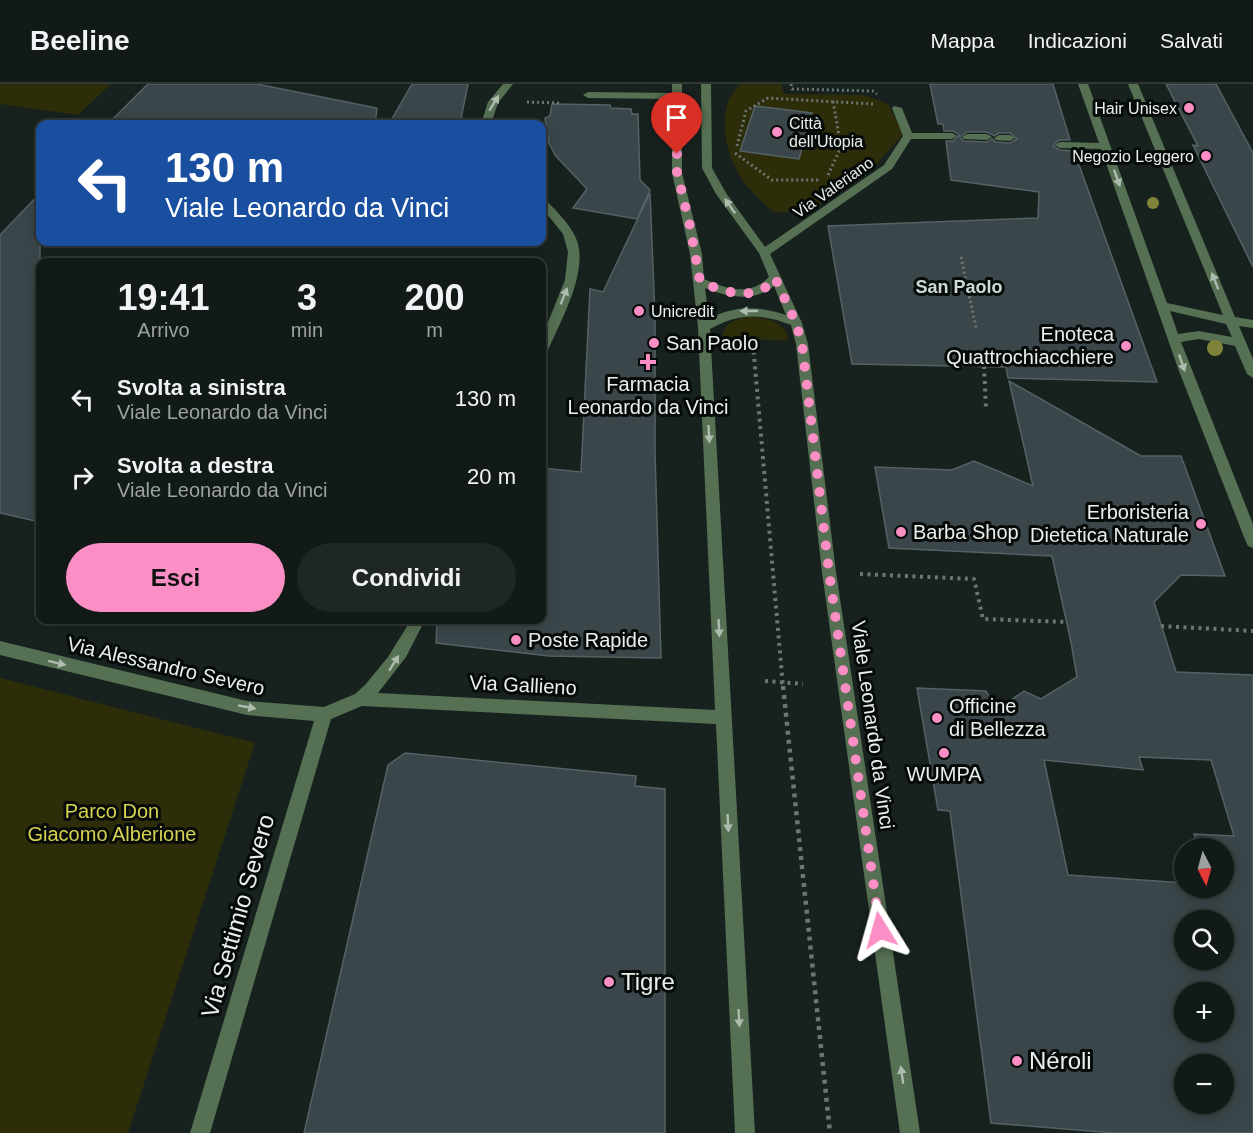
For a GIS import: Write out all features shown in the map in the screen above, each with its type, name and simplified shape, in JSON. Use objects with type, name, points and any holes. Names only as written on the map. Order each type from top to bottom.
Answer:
[{"type":"street","points":[[487,120],[493,102],[508,84]]},
{"type":"street","name":"Viale Leonardo da Vinci","points":[[706,84],[707,168],[722,194],[764,254],[796,323],[802,344],[829,572],[910,1133]]},
{"type":"street","points":[[1083,84],[1185,371],[1253,542]]},
{"type":"street","points":[[1133,84],[1253,374]]},
{"type":"street","points":[[588,95],[677,90],[677,172],[700,281],[704,327],[722,717],[745,1133]]},
{"type":"street","points":[[897,108],[908,136],[952,136]]},
{"type":"street","name":"Via Valeriano","points":[[764,254],[888,167],[908,136]]},
{"type":"street","points":[[967,137],[987,137]]},
{"type":"street","points":[[1060,145],[1106,146]]},
{"type":"street","points":[[546,339],[573,266],[572,241],[547,214]]},
{"type":"street","points":[[700,281],[726,292],[742,293],[764,290],[775,278]]},
{"type":"street","points":[[1163,306],[1253,324]]},
{"type":"street","points":[[704,327],[725,315],[746,310],[771,313],[796,323]]},
{"type":"street","points":[[1174,339],[1199,335],[1240,343]]},
{"type":"street","points":[[361,699],[388,673],[416,624]]},
{"type":"street","name":"Via Alessandro Severo","points":[[0,648],[247,708],[324,714]]},
{"type":"street","name":"Via Gallieno","points":[[324,714],[361,699],[722,717]]},
{"type":"street","name":"Via Settimio Severo","points":[[200,1133],[324,714]]},
{"type":"path","points":[[791,84],[792,89],[847,90]]},
{"type":"path","points":[[833,101],[841,147],[826,180],[772,180],[735,153],[746,111],[768,98],[864,102]]},
{"type":"path","points":[[961,257],[976,328]]},
{"type":"path","points":[[753,344],[783,683],[830,1133]]},
{"type":"path","points":[[984,366],[986,409]]},
{"type":"path","points":[[829,572],[974,579],[983,619],[1067,622]]},
{"type":"path","points":[[1161,626],[1253,631]]},
{"type":"path","points":[[765,681],[803,684]]},
{"type":"green space","points":[[0,84],[111,84],[78,115],[0,104]]},
{"type":"green space","points":[[741,84],[781,84],[784,94],[865,95],[888,104],[903,134],[874,167],[810,212],[773,212],[754,194],[738,173],[729,152],[725,114],[733,92]]},
{"type":"green space","points":[[753,316],[780,325],[787,334],[788,340],[722,339],[725,328],[732,322]]},
{"type":"green space","name":"Parco Don Giacomo Alberione","points":[[0,678],[255,743],[128,1133],[0,1133]]},
{"type":"building","points":[[148,84],[257,84],[377,108],[376,120],[112,120]]},
{"type":"building","points":[[412,84],[468,84],[461,120],[391,120]]},
{"type":"building","points":[[930,84],[1053,84],[1070,140],[1059,140],[1053,146],[1060,150],[1074,151],[1157,382],[1008,378],[1006,367],[852,364],[828,226],[1038,218],[1039,192],[951,180],[946,141],[953,141],[959,135],[953,131],[944,131],[943,124],[938,124]],"holes":[[[967,132],[987,132],[994,136],[999,133],[1010,133],[1017,139],[1010,143],[996,142],[992,139],[987,142],[964,141],[960,137]]]},
{"type":"building","points":[[1166,84],[1216,84],[1253,153],[1253,267],[1193,145],[1198,146]]},
{"type":"building","points":[[552,104],[610,105],[611,108],[631,109],[632,114],[638,114],[640,180],[650,190],[637,219],[573,208],[587,189],[555,155],[549,143],[545,118],[550,116]]},
{"type":"building","name":"Città dell'Utopia","points":[[755,106],[812,113],[799,159],[740,151]]},
{"type":"building","points":[[650,193],[655,317],[655,452],[661,658],[549,656],[436,643],[437,624],[546,624],[546,468],[581,472],[590,289],[603,292]]},
{"type":"building","points":[[36,197],[36,246],[40,246],[40,258],[36,258],[36,521],[0,513],[0,235]]},
{"type":"building","points":[[1009,381],[1141,456],[1181,456],[1225,576],[1181,575],[1154,602],[1176,672],[1253,675],[1253,1133],[1115,1133],[991,1123],[950,811],[938,810],[917,688],[986,691],[997,710],[1024,691],[1041,699],[1077,677],[1071,642],[1052,556],[889,548],[875,467],[952,470],[974,461],[1033,486]],"holes":[[[1139,757],[1211,760],[1234,836],[1194,834],[1195,838],[1234,838],[1234,898],[1174,898],[1174,882],[1068,875],[1044,760],[1143,770]]]},
{"type":"building","points":[[405,753],[636,776],[635,786],[665,789],[665,1133],[304,1133],[388,765]]},
{"type":"place","name":"Hair Unisex","points":[[1189,108]]},
{"type":"place","name":"Città dell'Utopia","points":[[777,132]]},
{"type":"place","name":"Negozio Leggero","points":[[1206,156]]},
{"type":"place","name":"Unicredit","points":[[639,311]]},
{"type":"place","name":"San Paolo","points":[[654,343]]},
{"type":"place","name":"Enoteca Quattrochiacchiere","points":[[1126,346]]},
{"type":"place","name":"Farmacia Leonardo da Vinci","points":[[648,362]]},
{"type":"place","name":"Erboristeria Dietetica Naturale","points":[[1201,524]]},
{"type":"place","name":"Barba Shop","points":[[901,532]]},
{"type":"place","name":"Poste Rapide","points":[[516,640]]},
{"type":"place","name":"Officine di Bellezza","points":[[937,718]]},
{"type":"place","name":"WUMPA","points":[[944,753]]},
{"type":"place","name":"Tigre","points":[[609,982]]},
{"type":"place","name":"Néroli","points":[[1017,1061]]},
{"type":"district","name":"San Paolo","points":[[959,287]]},
{"type":"route","points":[[677,154],[680,190],[690,226],[700,281],[726,292],[742,293],[764,290],[775,278],[796,323],[802,344],[829,572],[880,930]]}]
